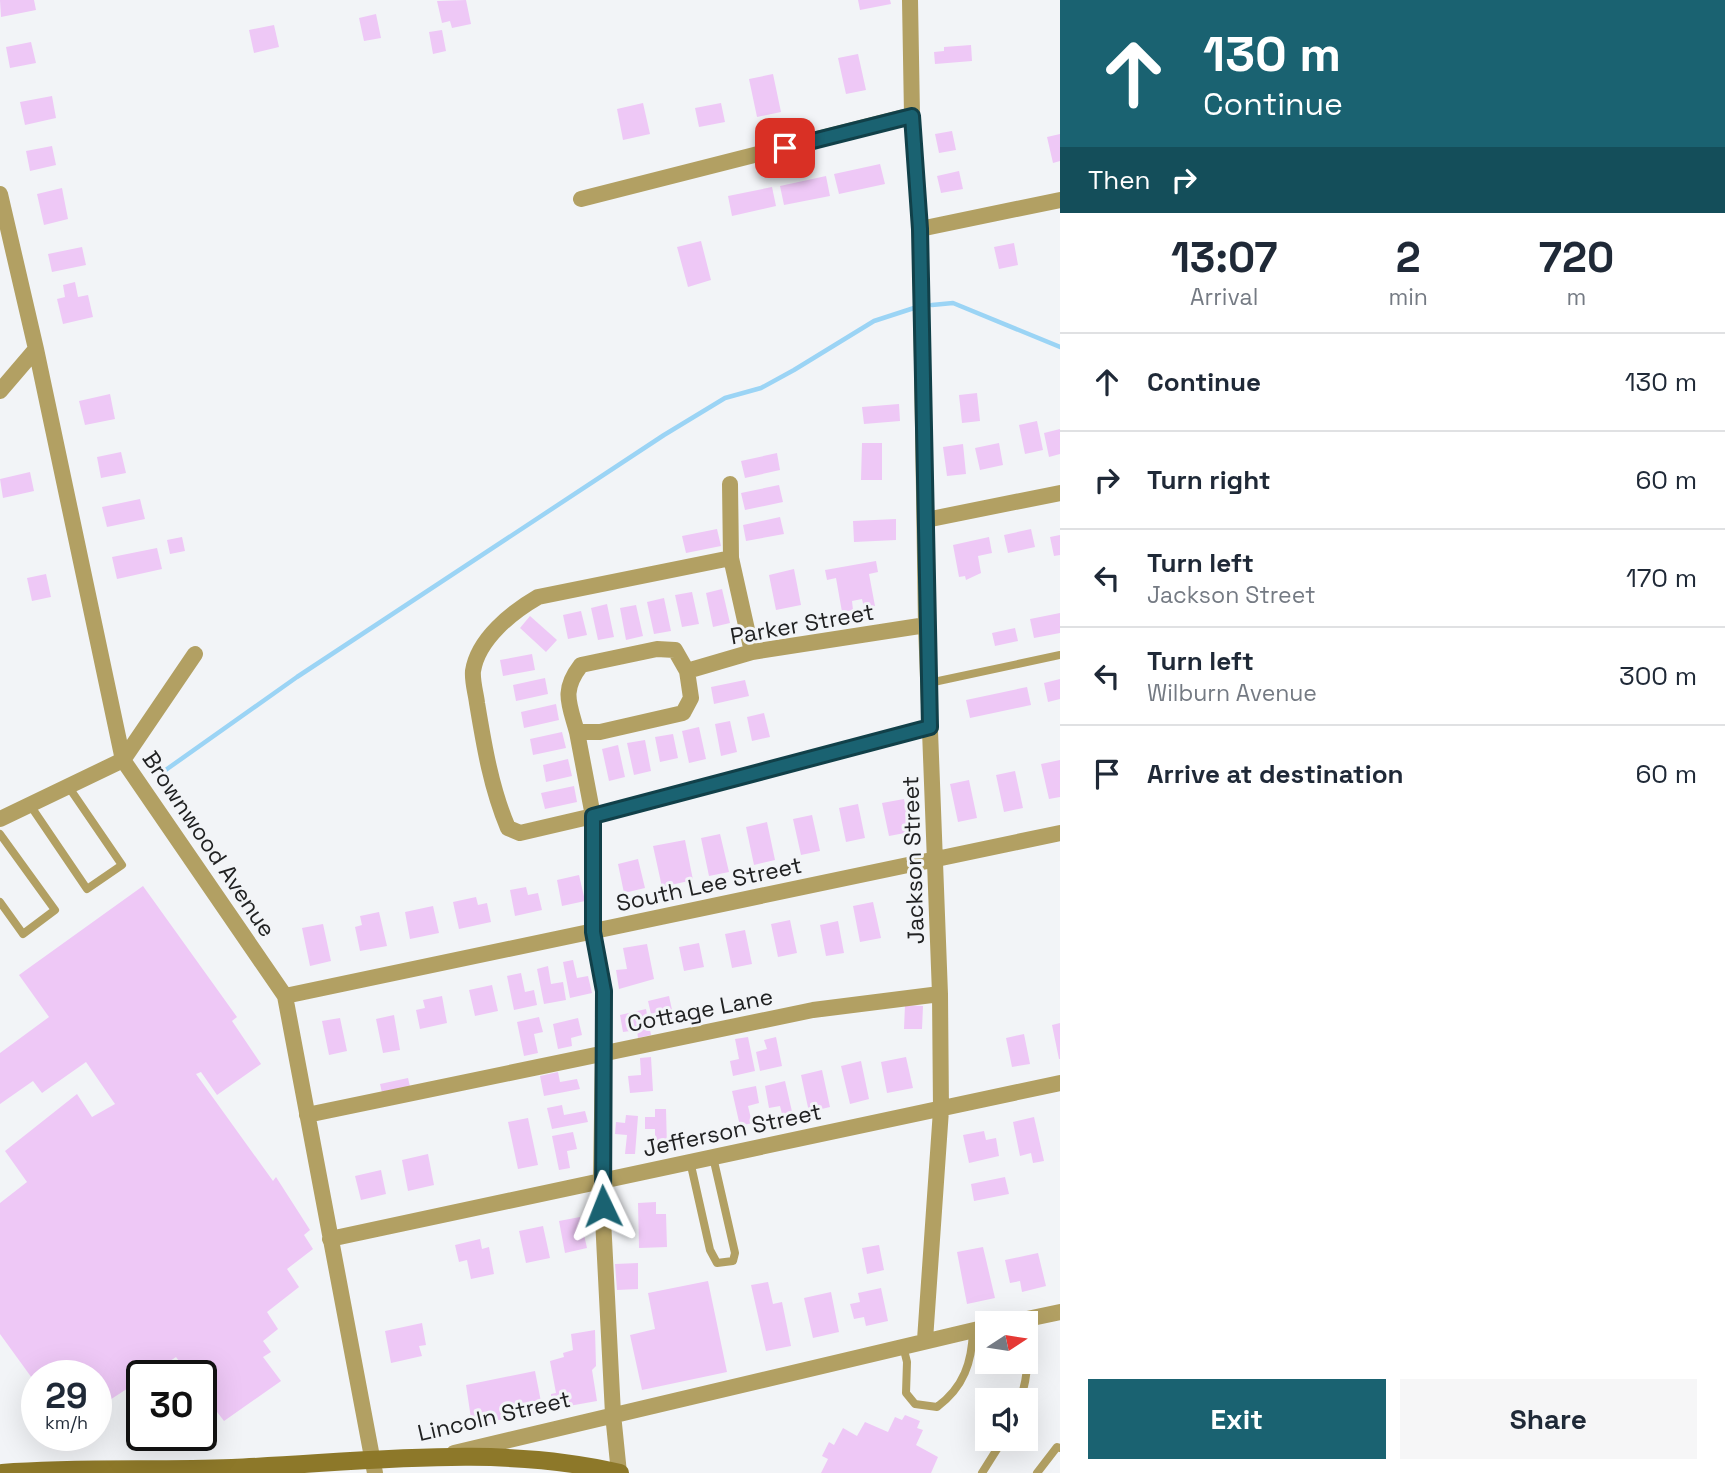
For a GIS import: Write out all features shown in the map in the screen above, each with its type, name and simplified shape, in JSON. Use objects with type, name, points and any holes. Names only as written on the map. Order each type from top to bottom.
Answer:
[{"type":"street","name":"Jackson Street","points":[[910,0],[912,116],[920,229],[926,625],[940,994],[941,1110],[925,1340]]},
{"type":"street","points":[[580,199],[912,116]]},
{"type":"street","name":"Brownwood Avenue","points":[[0,194],[36,349],[123,760],[285,996],[374,1468]]},
{"type":"street","points":[[920,229],[1060,200]]},
{"type":"street","points":[[0,391],[36,349]]},
{"type":"street","points":[[730,484],[731,558],[752,652]]},
{"type":"street","points":[[926,520],[1060,493]]},
{"type":"street","points":[[731,558],[538,597],[516,609],[482,646],[473,672],[483,741],[499,806],[508,828],[520,833],[593,816],[930,727]]},
{"type":"street","name":"Parker Street","points":[[687,671],[752,652],[926,625]]},
{"type":"street","points":[[435,1458],[529,1459],[619,1473],[613,1414],[601,1180],[604,991],[593,932],[593,816],[577,732],[566,693],[571,678],[581,665],[666,649],[675,650],[687,671],[691,698],[683,713],[600,732],[577,732]]},
{"type":"street","points":[[0,819],[123,760],[195,654]]},
{"type":"street","name":"South Lee Street","points":[[285,996],[1060,833]]},
{"type":"street","name":"Cottage Lane","points":[[307,1115],[813,1010],[940,994]]},
{"type":"street","name":"Jefferson Street","points":[[330,1239],[1060,1083]]},
{"type":"street","points":[[1038,1317],[1060,1312]]},
{"type":"street","name":"Lincoln Street","points":[[2,1473],[374,1468],[435,1458],[975,1330]]},
{"type":"lane","points":[[929,683],[1060,655]]},
{"type":"lane","points":[[30,804],[87,889],[122,865],[68,786]]},
{"type":"lane","points":[[0,834],[55,910],[23,934],[0,902]]},
{"type":"lane","points":[[690,1161],[710,1251],[717,1263],[725,1263],[733,1261],[735,1253],[713,1157]]},
{"type":"lane","points":[[903,1346],[907,1371],[905,1393],[915,1404],[937,1407],[949,1398],[967,1371],[975,1345]]},
{"type":"lane","points":[[1037,1473],[1057,1447],[1060,1448]]},
{"type":"lane","points":[[982,1473],[996,1451]]},
{"type":"building","points":[[0,0],[34,0],[36,10],[1,17]]},
{"type":"building","points":[[466,0],[471,24],[452,28],[450,21],[442,23],[437,1]]},
{"type":"building","points":[[858,0],[890,0],[891,4],[860,10]]},
{"type":"building","points":[[376,14],[381,38],[364,41],[359,18]]},
{"type":"building","points":[[274,25],[279,47],[254,53],[249,30]]},
{"type":"building","points":[[442,30],[446,51],[433,54],[429,32]]},
{"type":"building","points":[[31,42],[36,63],[10,68],[6,47]]},
{"type":"building","points":[[971,45],[972,61],[935,64],[934,52],[944,51],[944,47]]},
{"type":"building","points":[[858,54],[866,90],[846,94],[838,58]]},
{"type":"building","points":[[773,74],[781,112],[757,117],[749,79]]},
{"type":"building","points":[[52,96],[56,118],[25,125],[20,102]]},
{"type":"building","points":[[643,103],[650,134],[623,140],[617,109]]},
{"type":"building","points":[[721,103],[725,122],[699,127],[695,108]]},
{"type":"building","points":[[952,131],[956,150],[939,153],[935,134]]},
{"type":"building","points":[[1060,134],[1060,161],[1053,163],[1047,137]]},
{"type":"building","points":[[52,146],[56,165],[30,171],[26,151]]},
{"type":"building","points":[[880,164],[885,184],[839,194],[834,174]]},
{"type":"building","points":[[959,171],[963,189],[941,193],[937,176]]},
{"type":"building","points":[[826,176],[830,196],[784,205],[780,186]]},
{"type":"building","points":[[772,187],[776,206],[732,216],[728,196]]},
{"type":"building","points":[[62,188],[68,219],[44,225],[37,194]]},
{"type":"building","points":[[701,241],[711,280],[688,287],[677,247]]},
{"type":"building","points":[[1014,243],[1018,265],[999,269],[994,247]]},
{"type":"building","points":[[82,247],[86,265],[52,272],[48,254]]},
{"type":"building","points":[[75,282],[78,297],[88,295],[93,317],[63,324],[57,299],[65,297],[63,285]]},
{"type":"building","points":[[977,393],[980,421],[962,423],[959,395]]},
{"type":"building","points":[[110,394],[115,419],[85,425],[79,401]]},
{"type":"building","points":[[899,404],[900,421],[864,424],[862,407]]},
{"type":"building","points":[[1037,421],[1043,450],[1025,454],[1019,425]]},
{"type":"building","points":[[1060,429],[1060,454],[1049,457],[1044,433]]},
{"type":"building","points":[[862,443],[882,443],[882,480],[861,480]]},
{"type":"building","points":[[999,443],[1003,465],[980,470],[975,448]]},
{"type":"building","points":[[963,444],[966,474],[947,476],[943,447]]},
{"type":"building","points":[[121,452],[126,473],[101,478],[97,457]]},
{"type":"building","points":[[777,453],[780,470],[745,478],[741,461]]},
{"type":"building","points":[[30,472],[34,491],[3,498],[0,479]]},
{"type":"building","points":[[779,485],[783,502],[745,510],[741,493]]},
{"type":"building","points":[[140,499],[145,519],[107,527],[102,507]]},
{"type":"building","points":[[780,517],[784,534],[746,541],[743,525]]},
{"type":"building","points":[[896,519],[896,540],[854,542],[853,521]]},
{"type":"building","points":[[717,529],[721,546],[686,553],[682,536]]},
{"type":"building","points":[[1031,529],[1035,547],[1008,553],[1004,535]]},
{"type":"building","points":[[1060,535],[1060,555],[1054,556],[1050,537]]},
{"type":"building","points":[[182,537],[185,551],[170,554],[167,540]]},
{"type":"building","points":[[989,537],[992,553],[978,556],[981,573],[966,580],[965,576],[959,577],[953,545]]},
{"type":"building","points":[[157,548],[162,569],[117,579],[112,557]]},
{"type":"building","points":[[876,561],[878,572],[869,574],[875,606],[864,608],[862,599],[852,601],[853,610],[842,612],[836,578],[827,580],[825,570]]},
{"type":"building","points":[[794,569],[801,605],[776,610],[769,575]]},
{"type":"building","points":[[46,574],[51,597],[32,601],[27,578]]},
{"type":"building","points":[[722,589],[730,623],[713,627],[706,593]]},
{"type":"building","points":[[692,592],[699,624],[682,627],[675,595]]},
{"type":"building","points":[[664,598],[671,631],[654,634],[647,602]]},
{"type":"building","points":[[607,604],[614,637],[598,640],[591,608]]},
{"type":"building","points":[[636,605],[643,636],[626,640],[620,608]]},
{"type":"building","points":[[581,611],[587,635],[568,639],[563,615]]},
{"type":"building","points":[[1060,613],[1060,633],[1034,638],[1030,619]]},
{"type":"building","points":[[530,616],[557,640],[546,652],[520,628]]},
{"type":"building","points":[[1015,628],[1018,641],[995,646],[992,633]]},
{"type":"building","points":[[532,654],[535,670],[503,676],[500,660]]},
{"type":"building","points":[[545,678],[548,694],[516,701],[513,685]]},
{"type":"building","points":[[1060,679],[1060,699],[1048,702],[1044,683]]},
{"type":"building","points":[[745,680],[749,696],[714,704],[711,687]]},
{"type":"building","points":[[1027,687],[1031,705],[970,718],[966,700]]},
{"type":"building","points":[[556,704],[559,720],[524,728],[521,712]]},
{"type":"building","points":[[764,713],[770,737],[752,741],[747,717]]},
{"type":"building","points":[[730,721],[737,752],[721,756],[715,724]]},
{"type":"building","points":[[699,727],[706,759],[689,763],[682,731]]},
{"type":"building","points":[[562,732],[566,748],[533,755],[530,739]]},
{"type":"building","points":[[673,734],[678,758],[660,762],[655,737]]},
{"type":"building","points":[[645,740],[651,771],[634,775],[627,743]]},
{"type":"building","points":[[618,745],[625,777],[609,781],[602,749]]},
{"type":"building","points":[[568,759],[572,776],[546,782],[543,765]]},
{"type":"building","points":[[1060,760],[1060,797],[1049,799],[1041,764]]},
{"type":"building","points":[[1015,771],[1023,808],[1004,812],[996,775]]},
{"type":"building","points":[[969,780],[977,818],[958,822],[950,784]]},
{"type":"building","points":[[574,786],[577,802],[545,809],[541,793]]},
{"type":"building","points":[[904,799],[910,832],[889,836],[882,803]]},
{"type":"building","points":[[858,804],[865,838],[846,842],[839,808]]},
{"type":"building","points":[[812,815],[820,851],[801,855],[793,819]]},
{"type":"building","points":[[767,822],[775,860],[754,865],[746,827]]},
{"type":"building","points":[[720,834],[729,872],[709,876],[701,838]]},
{"type":"building","points":[[685,840],[693,880],[662,887],[653,846]]},
{"type":"building","points":[[638,859],[645,888],[624,893],[618,864]]},
{"type":"building","points":[[579,875],[585,901],[562,906],[557,880]]},
{"type":"building","points":[[143,886],[237,1017],[232,1021],[261,1064],[217,1095],[201,1072],[196,1074],[273,1181],[276,1177],[310,1230],[304,1235],[313,1249],[287,1269],[299,1287],[267,1312],[278,1329],[263,1341],[271,1352],[263,1357],[281,1381],[224,1421],[217,1412],[217,1360],[178,1360],[176,1357],[172,1360],[126,1360],[126,1389],[112,1399],[112,1360],[21,1360],[21,1363],[0,1334],[0,1203],[27,1182],[5,1151],[77,1094],[92,1117],[115,1104],[86,1062],[42,1093],[33,1081],[0,1104],[0,1053],[49,1017],[19,975]]},
{"type":"building","points":[[526,887],[528,895],[538,893],[542,910],[515,916],[510,890]]},
{"type":"building","points":[[476,897],[478,905],[487,903],[491,922],[459,929],[453,902]]},
{"type":"building","points":[[873,902],[881,938],[860,942],[853,906]]},
{"type":"building","points":[[433,906],[439,933],[410,939],[405,912]]},
{"type":"building","points":[[379,912],[387,946],[360,951],[355,927],[362,925],[360,916]]},
{"type":"building","points":[[790,920],[797,953],[778,957],[771,924]]},
{"type":"building","points":[[838,921],[844,953],[826,956],[820,925]]},
{"type":"building","points":[[323,924],[331,961],[310,966],[302,928]]},
{"type":"building","points":[[745,930],[752,964],[732,968],[725,934]]},
{"type":"building","points":[[699,943],[704,967],[684,971],[679,947]]},
{"type":"building","points":[[647,944],[654,979],[619,989],[616,970],[627,969],[623,948]]},
{"type":"building","points":[[573,960],[577,978],[588,976],[592,993],[570,998],[563,962]]},
{"type":"building","points":[[548,966],[551,984],[563,982],[566,1000],[544,1004],[537,969]]},
{"type":"building","points":[[521,973],[525,992],[534,990],[537,1005],[514,1010],[507,976]]},
{"type":"building","points":[[492,985],[498,1011],[475,1016],[469,990]]},
{"type":"building","points":[[442,996],[447,1023],[420,1029],[416,1010],[425,1008],[423,1000]]},
{"type":"building","points":[[669,996],[674,1019],[660,1022],[658,1012],[651,1014],[648,1001]]},
{"type":"building","points":[[905,1005],[923,1006],[922,1029],[904,1029]]},
{"type":"building","points":[[646,1009],[651,1035],[638,1038],[637,1030],[623,1032],[620,1015]]},
{"type":"building","points":[[394,1015],[400,1050],[383,1053],[376,1019]]},
{"type":"building","points":[[539,1017],[543,1032],[534,1034],[538,1053],[524,1056],[517,1022]]},
{"type":"building","points":[[340,1018],[347,1051],[329,1055],[322,1021]]},
{"type":"building","points":[[578,1018],[582,1035],[571,1038],[572,1046],[558,1049],[553,1024]]},
{"type":"building","points":[[1060,1023],[1060,1059],[1059,1059],[1052,1025]]},
{"type":"building","points":[[1024,1034],[1030,1064],[1012,1067],[1006,1038]]},
{"type":"building","points":[[748,1037],[755,1071],[733,1076],[730,1061],[739,1059],[735,1039]]},
{"type":"building","points":[[776,1037],[782,1066],[760,1071],[756,1052],[767,1049],[764,1040]]},
{"type":"building","points":[[651,1057],[653,1091],[630,1093],[628,1076],[641,1075],[640,1058]]},
{"type":"building","points":[[906,1057],[913,1088],[887,1093],[881,1062]]},
{"type":"building","points":[[861,1061],[869,1099],[850,1104],[841,1066]]},
{"type":"building","points":[[822,1070],[830,1107],[809,1112],[801,1075]]},
{"type":"building","points":[[558,1072],[560,1082],[577,1079],[580,1089],[544,1096],[540,1076]]},
{"type":"building","points":[[408,1078],[411,1091],[383,1097],[380,1084]]},
{"type":"building","points":[[785,1081],[793,1116],[783,1118],[780,1106],[769,1108],[765,1086]]},
{"type":"building","points":[[756,1086],[759,1103],[748,1106],[752,1123],[740,1126],[732,1091]]},
{"type":"building","points":[[562,1105],[564,1115],[585,1111],[588,1122],[552,1129],[547,1108]]},
{"type":"building","points":[[655,1109],[666,1109],[667,1148],[655,1148],[655,1129],[645,1129],[645,1117],[655,1117]]},
{"type":"building","points":[[626,1115],[638,1116],[635,1154],[625,1154],[627,1135],[615,1134],[616,1122],[625,1123]]},
{"type":"building","points":[[1034,1117],[1044,1161],[1033,1163],[1031,1153],[1020,1156],[1013,1122]]},
{"type":"building","points":[[528,1118],[538,1165],[518,1169],[508,1122]]},
{"type":"building","points":[[984,1131],[986,1140],[996,1138],[999,1156],[969,1163],[963,1135]]},
{"type":"building","points":[[573,1132],[577,1149],[567,1151],[570,1168],[559,1170],[552,1136]]},
{"type":"building","points":[[428,1154],[434,1185],[408,1191],[402,1160]]},
{"type":"building","points":[[381,1170],[386,1194],[361,1200],[355,1176]]},
{"type":"building","points":[[1005,1177],[1009,1194],[974,1201],[971,1184]]},
{"type":"building","points":[[656,1202],[656,1214],[666,1214],[667,1247],[639,1248],[638,1203]]},
{"type":"building","points":[[580,1217],[587,1248],[565,1253],[559,1221]]},
{"type":"building","points":[[543,1226],[550,1258],[526,1263],[519,1231]]},
{"type":"building","points":[[480,1239],[482,1249],[489,1247],[494,1274],[471,1279],[467,1260],[459,1262],[455,1245]]},
{"type":"building","points":[[879,1245],[884,1270],[867,1274],[862,1248]]},
{"type":"building","points":[[983,1247],[995,1298],[967,1304],[957,1252]]},
{"type":"building","points":[[1038,1253],[1046,1286],[1022,1292],[1020,1281],[1010,1283],[1005,1260]]},
{"type":"building","points":[[638,1263],[638,1289],[617,1290],[615,1264]]},
{"type":"building","points":[[708,1281],[727,1372],[642,1390],[630,1335],[655,1329],[648,1293]]},
{"type":"building","points":[[768,1282],[773,1304],[782,1302],[791,1346],[766,1351],[751,1285]]},
{"type":"building","points":[[881,1288],[888,1321],[866,1326],[864,1317],[854,1319],[850,1304],[860,1302],[858,1293]]},
{"type":"building","points":[[831,1292],[839,1332],[813,1338],[804,1298]]},
{"type":"building","points":[[422,1323],[426,1345],[419,1346],[422,1356],[391,1363],[385,1331]]},
{"type":"building","points":[[595,1330],[596,1366],[592,1370],[597,1401],[552,1409],[551,1394],[556,1393],[550,1361],[564,1357],[563,1353],[573,1350],[571,1334]]},
{"type":"building","points":[[535,1371],[543,1412],[472,1425],[466,1385]]},
{"type":"building","points":[[905,1415],[920,1421],[917,1428],[923,1430],[916,1445],[938,1457],[931,1473],[821,1473],[828,1459],[822,1456],[829,1442],[834,1445],[843,1428],[857,1436],[865,1422],[888,1432],[895,1417],[902,1420]]},
{"type":"waterway","points":[[932,305],[953,303],[1060,347]]},
{"type":"waterway","points":[[160,774],[297,677],[664,435],[725,398],[761,388],[874,321],[914,308]]},
{"type":"route","points":[[603,1206],[601,1180],[604,991],[593,932],[593,816],[930,727],[920,229],[912,116],[785,148]]}]
